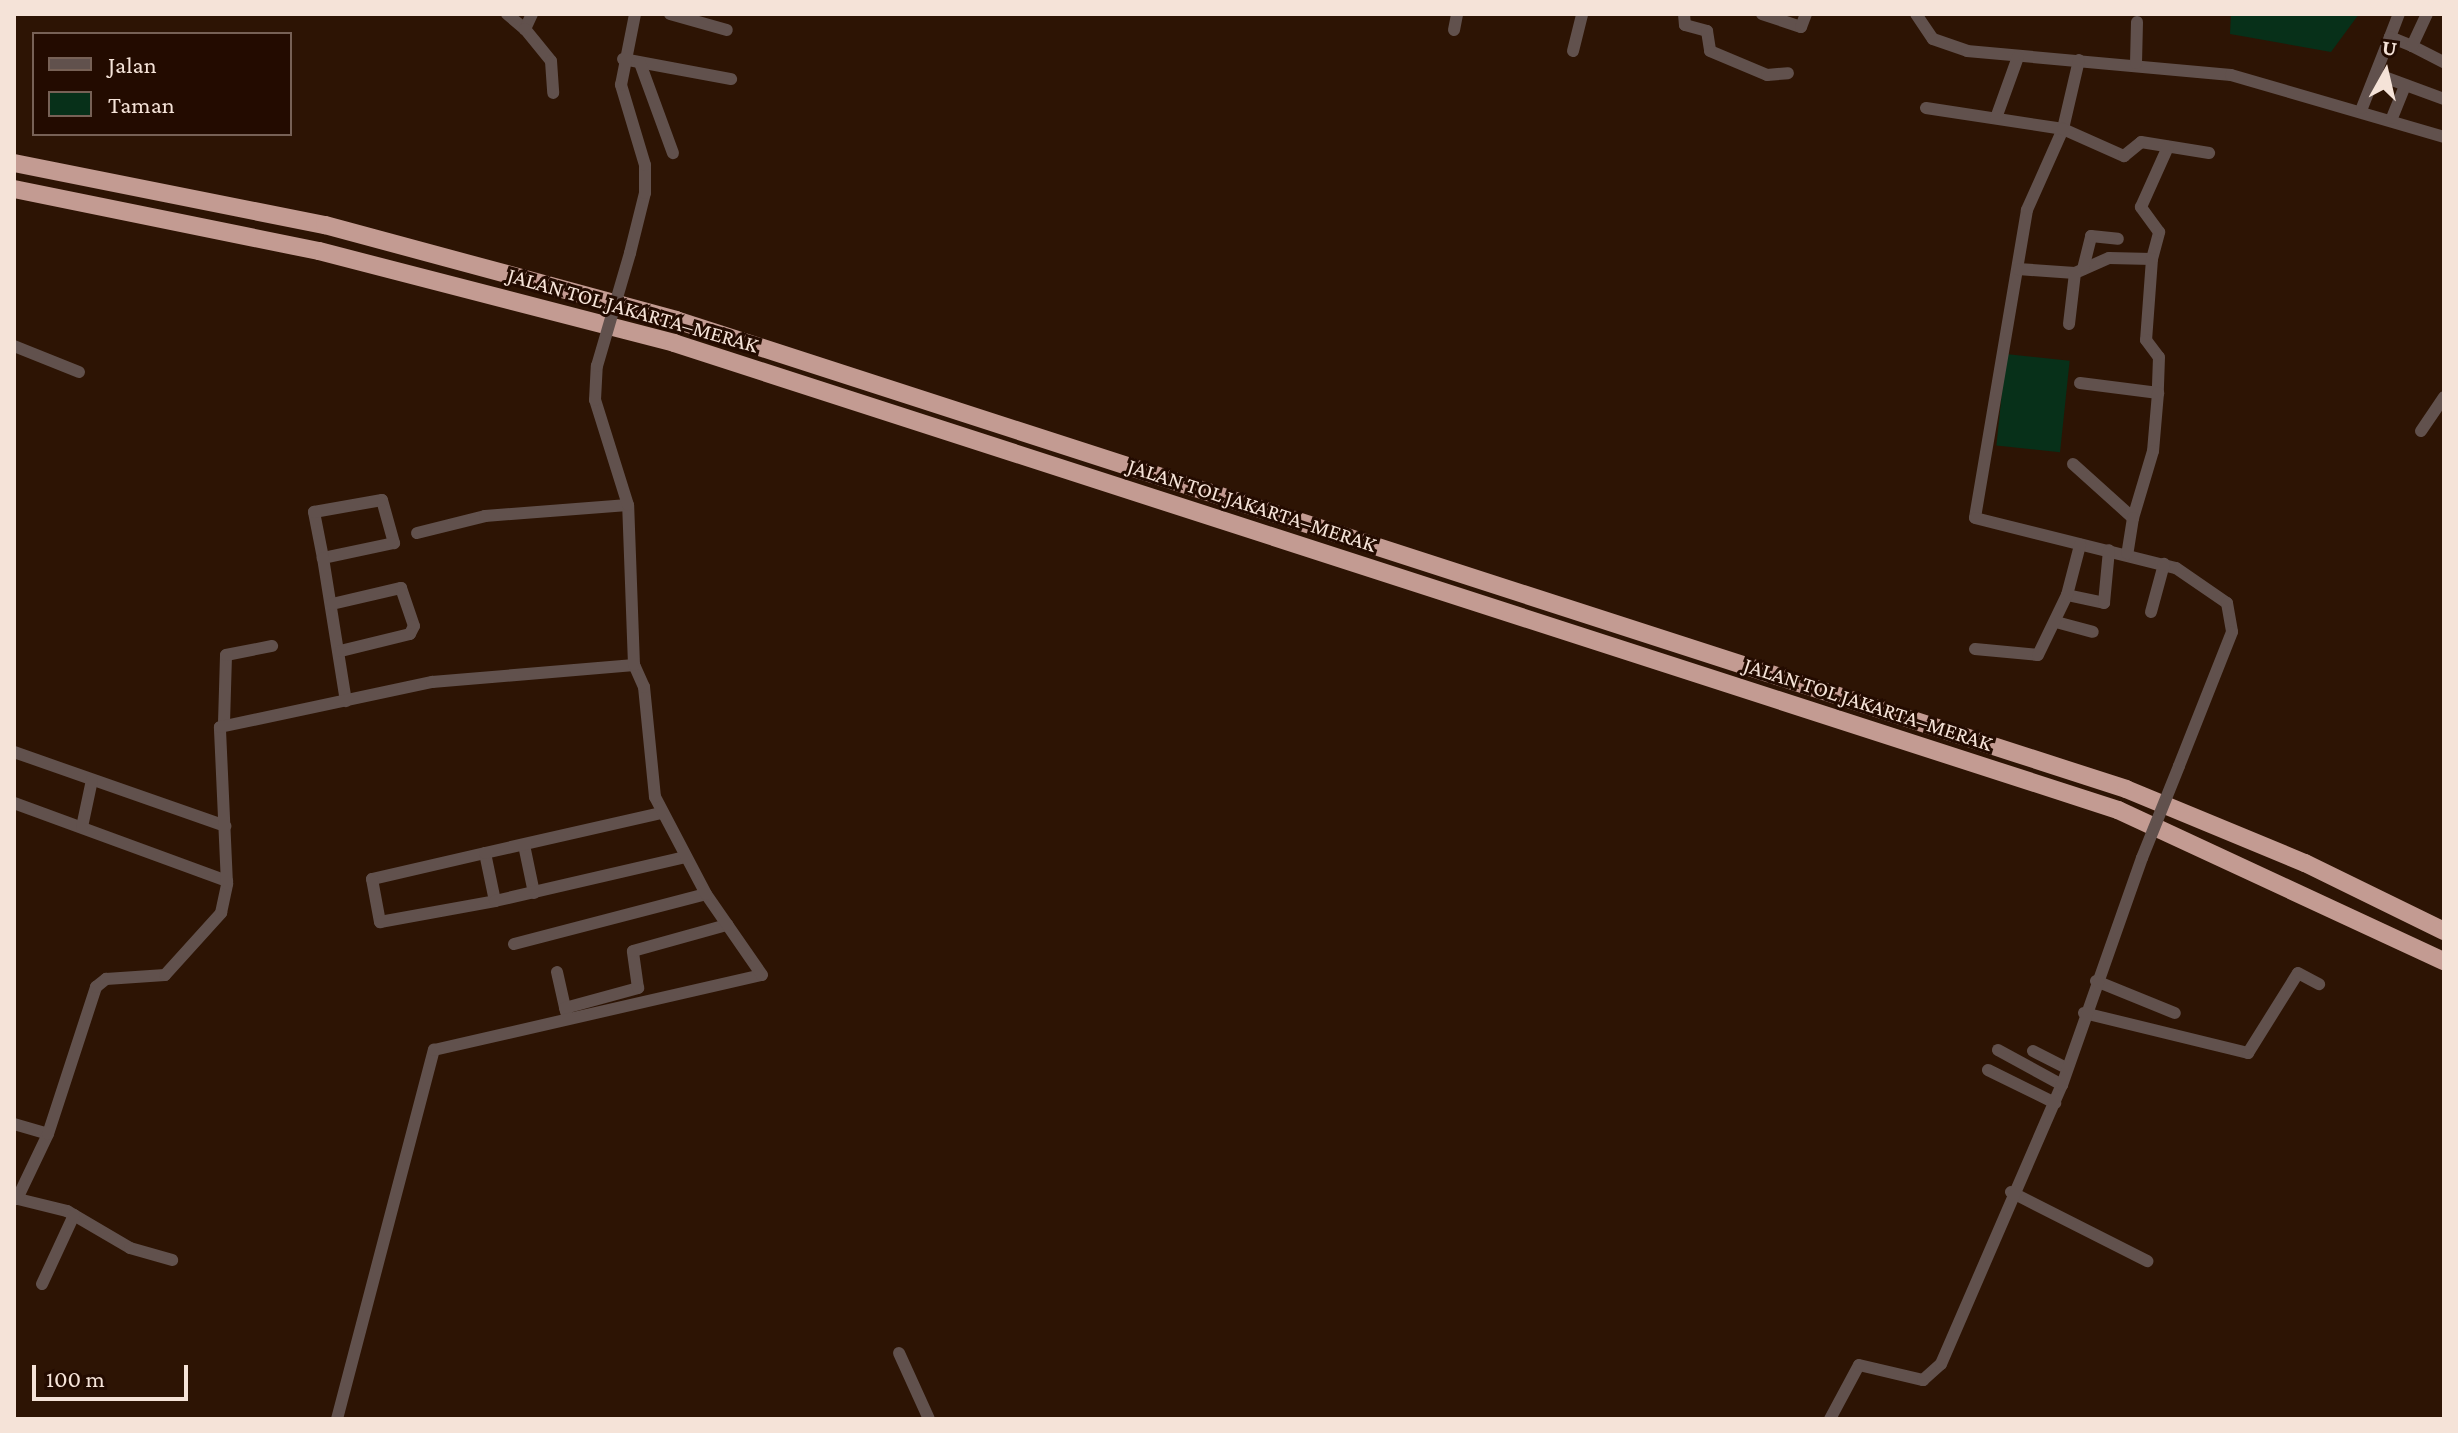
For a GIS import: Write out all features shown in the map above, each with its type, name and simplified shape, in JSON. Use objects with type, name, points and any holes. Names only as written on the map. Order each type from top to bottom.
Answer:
[{"type":"highway","name":"JALAN TOL JAKARTA–MERAK","points":[[14,163],[325,225],[676,320],[2126,789],[2305,863],[2444,931]]},
{"type":"highway","name":"JALAN TOL JAKARTA–MERAK","points":[[14,189],[319,251],[674,343],[2118,810],[2444,961]]},
{"type":"street","points":[[507,14],[525,29],[551,61],[553,93]]},
{"type":"street","points":[[525,29],[532,14]]},
{"type":"street","points":[[566,1013],[762,975],[706,894],[661,813],[644,687],[634,665],[628,505],[595,400],[597,366],[630,253],[645,165],[621,85],[623,59],[634,14]]},
{"type":"street","points":[[670,14],[727,30]]},
{"type":"street","points":[[1454,30],[1457,14]]},
{"type":"street","points":[[1573,51],[1582,14]]},
{"type":"street","points":[[1684,14],[1685,25],[1707,31],[1710,51],[1767,75],[1788,73]]},
{"type":"street","points":[[1762,14],[1801,27],[1806,14]]},
{"type":"street","points":[[1916,14],[1933,39],[1955,48],[2018,57],[2136,63],[2231,75],[2362,108],[2444,137]]},
{"type":"street","points":[[2362,108],[2399,14]]},
{"type":"street","points":[[2412,46],[2427,14]]},
{"type":"street","points":[[2136,63],[2137,22]]},
{"type":"street","points":[[2390,37],[2444,62]]},
{"type":"street","points":[[1996,118],[2018,57]]},
{"type":"street","points":[[623,59],[731,79]]},
{"type":"street","points":[[1830,1419],[1859,1365],[1932,1376],[2011,1192],[2055,1103],[2084,1013],[2233,623],[2211,588],[2164,564],[1975,518],[2027,210],[2063,129],[2079,60]]},
{"type":"street","points":[[640,63],[673,153]]},
{"type":"street","points":[[2376,74],[2444,99]]},
{"type":"street","points":[[2392,118],[2405,85]]},
{"type":"street","points":[[1926,108],[2063,129],[2126,156],[2139,142],[2209,153]]},
{"type":"street","points":[[2127,554],[2133,518],[2153,451],[2158,393],[2159,357],[2146,340],[2152,259],[2159,232],[2141,207],[2168,147]]},
{"type":"street","points":[[2069,324],[2079,271],[2091,236],[2118,239]]},
{"type":"street","points":[[2018,269],[2079,271],[2109,258],[2152,259]]},
{"type":"street","points":[[15,348],[79,372]]},
{"type":"street","points":[[2080,383],[2158,393]]},
{"type":"street","points":[[2421,431],[2444,397]]},
{"type":"street","points":[[2073,464],[2133,518]]},
{"type":"street","points":[[323,558],[394,543],[386,502],[314,512],[341,651],[346,701]]},
{"type":"street","points":[[417,533],[485,516],[628,505]]},
{"type":"street","points":[[1975,649],[2034,657],[2056,622],[2067,595],[2080,545]]},
{"type":"street","points":[[2067,595],[2104,603],[2109,550]]},
{"type":"street","points":[[2151,612],[2164,564]]},
{"type":"street","points":[[332,604],[401,588],[414,626],[410,634],[341,651]]},
{"type":"street","points":[[2056,622],[2093,632]]},
{"type":"street","points":[[172,1260],[130,1248],[74,1215],[16,1199],[48,1134],[96,987],[106,979],[156,980],[173,969],[221,913],[227,881],[218,738],[224,723],[226,655],[272,646]]},
{"type":"street","points":[[224,723],[432,682],[634,665]]},
{"type":"street","points":[[14,752],[225,826]]},
{"type":"street","points":[[82,827],[92,780]]},
{"type":"street","points":[[14,803],[227,881]]},
{"type":"street","points":[[661,813],[370,883],[384,924],[686,857]]},
{"type":"street","points":[[524,845],[534,893]]},
{"type":"street","points":[[485,853],[495,901]]},
{"type":"street","points":[[514,944],[706,894]]},
{"type":"street","points":[[337,1419],[430,1056],[440,1047],[566,1013],[638,988],[633,951],[727,925]]},
{"type":"street","points":[[557,972],[566,1013]]},
{"type":"street","points":[[2084,1013],[2248,1053],[2298,973],[2319,984]]},
{"type":"street","points":[[2096,981],[2175,1013]]},
{"type":"street","points":[[1998,1050],[2062,1085]]},
{"type":"street","points":[[2033,1051],[2067,1068]]},
{"type":"street","points":[[1988,1070],[2055,1103]]},
{"type":"street","points":[[14,1124],[48,1134]]},
{"type":"street","points":[[2011,1192],[2147,1261]]},
{"type":"street","points":[[42,1284],[74,1215]]},
{"type":"street","points":[[899,1353],[929,1419]]},
{"type":"green space","points":[[2231,14],[2359,14],[2331,52],[2230,34]]},
{"type":"green space","points":[[2006,354],[2070,361],[2060,452],[1996,445]]}]
